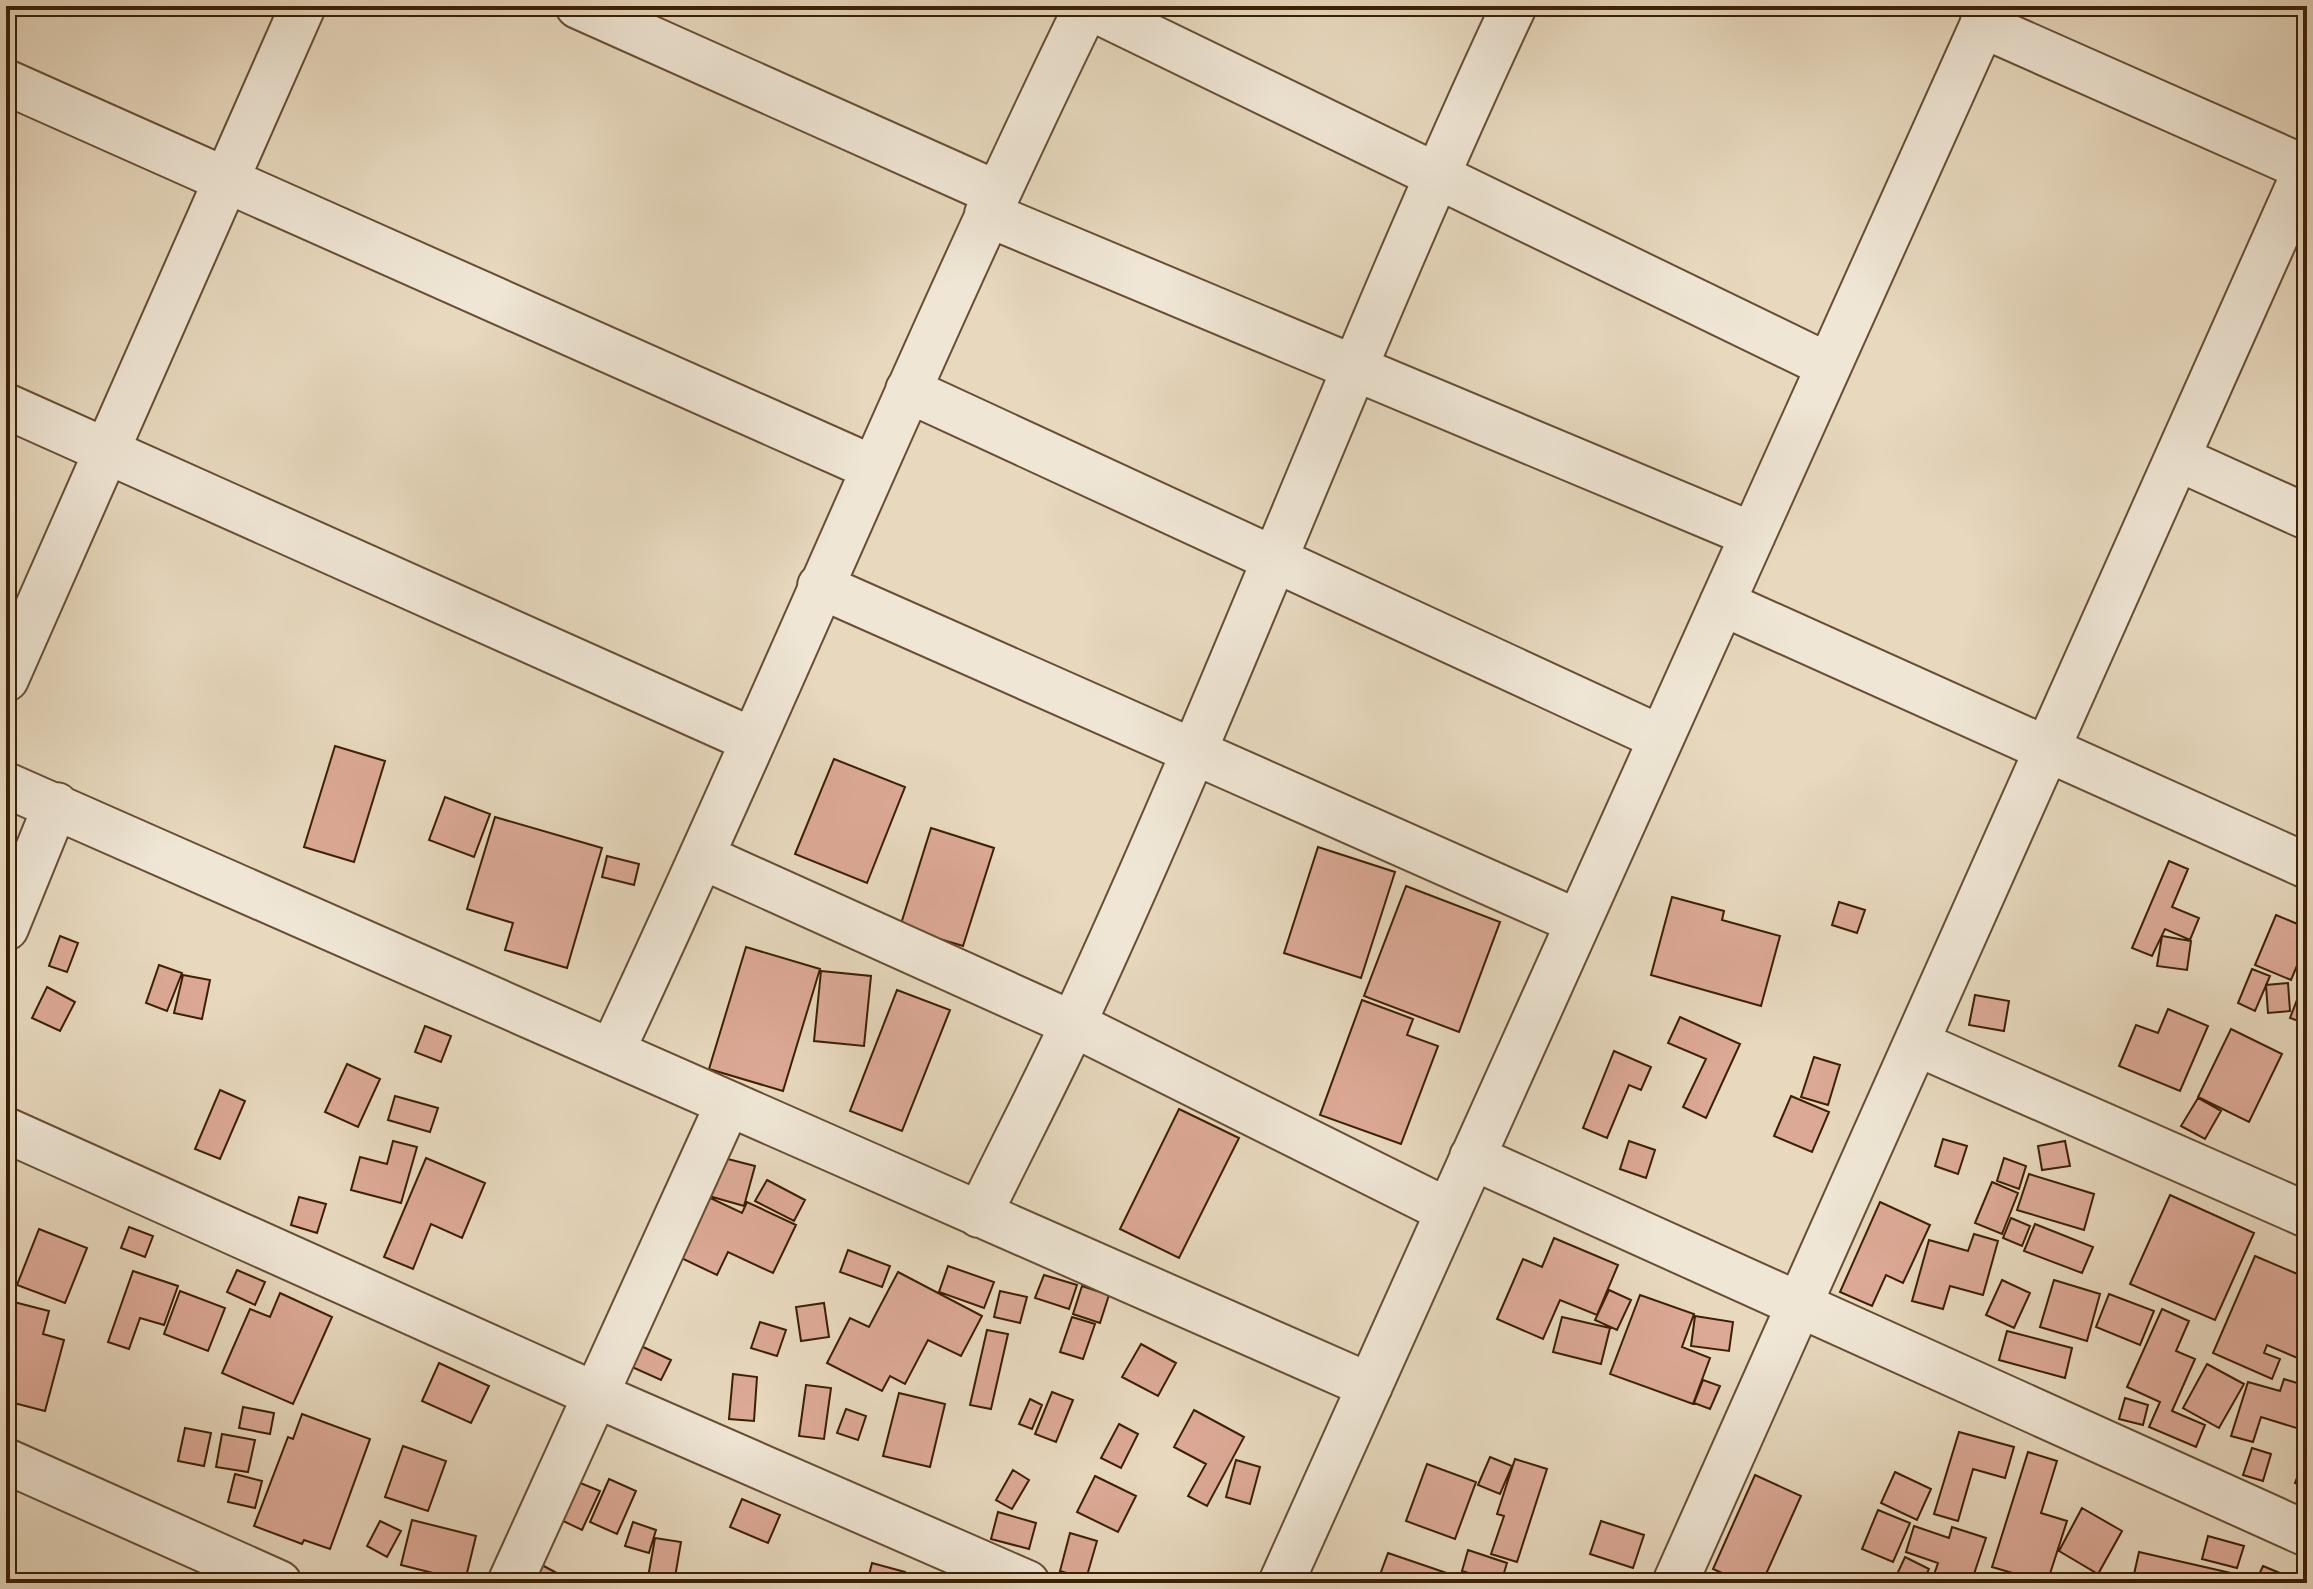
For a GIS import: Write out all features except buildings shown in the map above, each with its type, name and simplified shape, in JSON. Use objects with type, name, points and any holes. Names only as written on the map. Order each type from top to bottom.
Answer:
[{"type":"street","points":[[6,679],[303,6]]},
{"type":"street","points":[[578,6],[991,203],[1355,367],[1753,535]]},
{"type":"street","points":[[612,1051],[703,857],[991,203],[1087,6],[1829,366]]},
{"type":"street","points":[[979,1215],[1073,1024],[1275,559],[1435,175],[1514,6]]},
{"type":"street","points":[[1281,1583],[1987,16],[2306,169],[1675,1583]]},
{"type":"street","points":[[6,82],[873,468]]},
{"type":"street","points":[[908,390],[1661,738]]},
{"type":"street","points":[[6,406],[752,740]]},
{"type":"street","points":[[2177,458],[2307,517]]},
{"type":"street","points":[[820,586],[1578,922]]},
{"type":"street","points":[[1722,603],[2307,866]]},
{"type":"street","points":[[6,785],[1370,1386]]},
{"type":"street","points":[[6,928],[56,805]]},
{"type":"street","points":[[703,857],[1073,1024],[1448,1211]]},
{"type":"street","points":[[1916,1043],[2307,1215]]},
{"type":"street","points":[[510,1583],[728,1104]]},
{"type":"street","points":[[6,1130],[596,1395],[1027,1583]]},
{"type":"street","points":[[1472,1157],[2307,1534]]},
{"type":"street","points":[[6,1461],[266,1580]]}]
